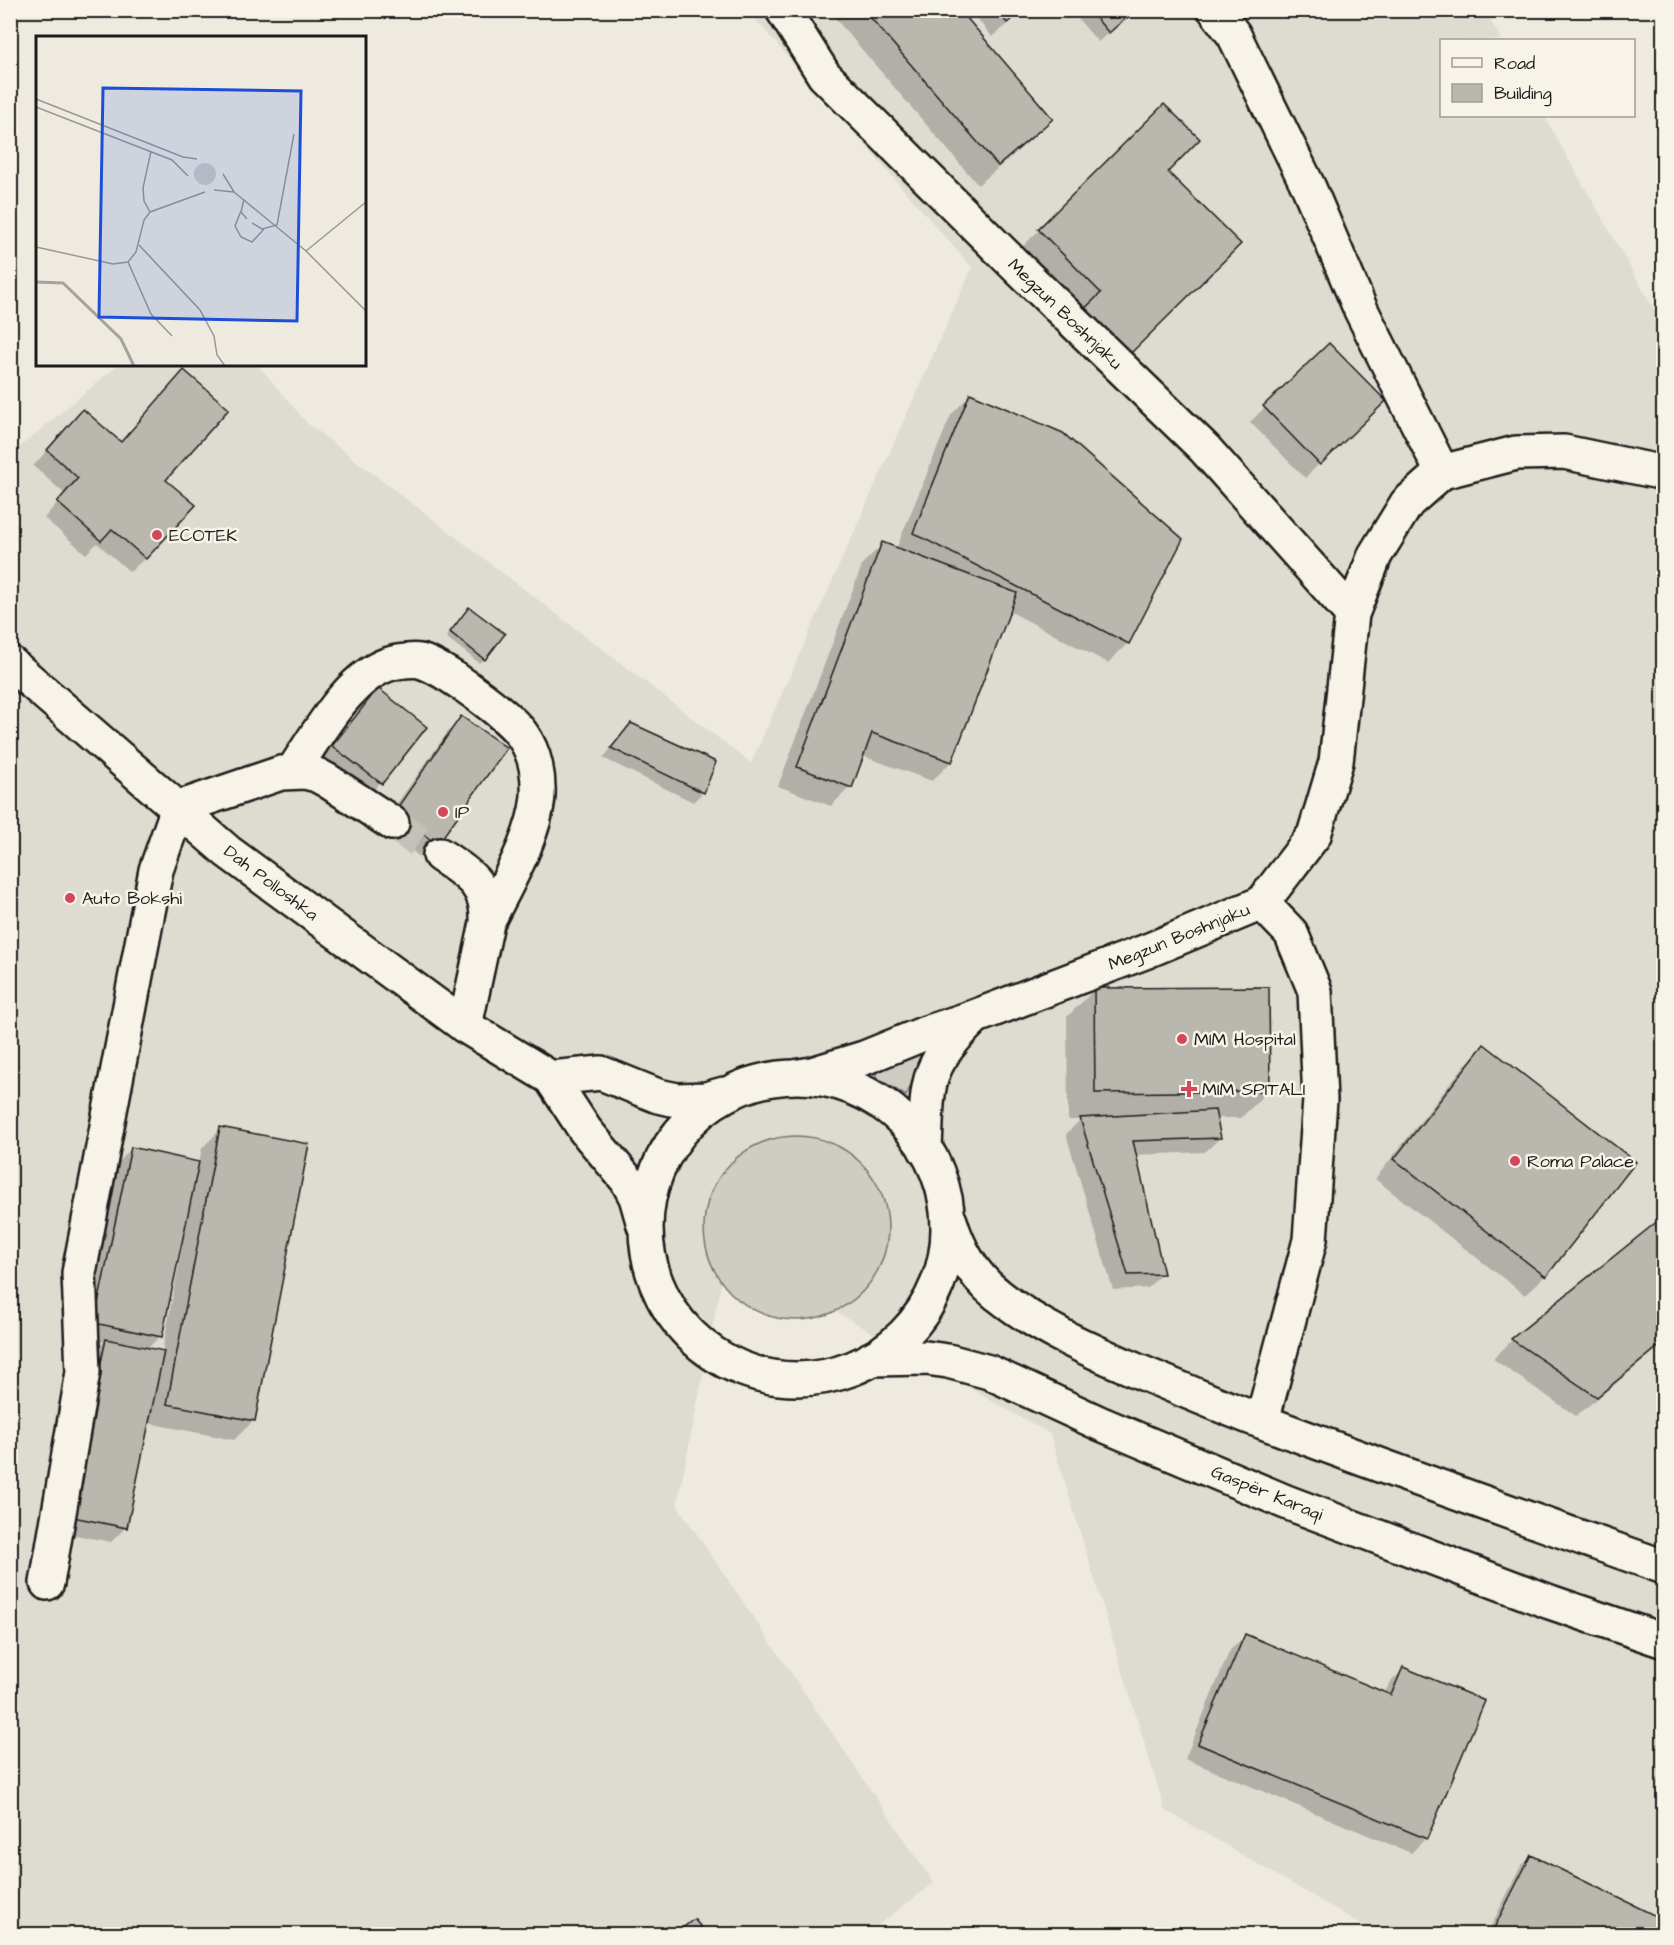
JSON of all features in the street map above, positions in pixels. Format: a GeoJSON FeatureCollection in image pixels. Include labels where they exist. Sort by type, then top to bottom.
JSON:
{"type":"FeatureCollection","features":[{"type":"Feature","properties":{"kind":"main road","name":"Megzun Boshnjaku"},"geometry":{"type":"LineString","coordinates":[[783,10],[825,75],[1018,268],[1204,448],[1352,614]]}},
{"type":"Feature","properties":{"kind":"main road"},"geometry":{"type":"LineString","coordinates":[[1215,10],[1234,35],[1304,178],[1360,308],[1442,472]]}},
{"type":"Feature","properties":{"kind":"main road","name":"Megzun Boshnjaku"},"geometry":{"type":"LineString","coordinates":[[799,1076],[864,1058],[923,1034],[974,1017],[1147,951],[1262,903],[1314,834],[1336,762],[1352,614],[1375,555],[1407,503],[1442,472],[1516,453],[1564,452],[1664,473]]}},
{"type":"Feature","properties":{"kind":"main road"},"geometry":{"type":"LineString","coordinates":[[293,771],[332,712],[363,678],[392,663],[419,661],[447,673],[488,703],[522,734],[534,757],[538,796],[532,830],[488,923]]}},
{"type":"Feature","properties":{"kind":"main road","name":"Dah Polloshka"},"geometry":{"type":"LineString","coordinates":[[10,663],[228,852],[465,1026],[551,1078],[585,1130],[627,1180],[640,1207],[645,1236]]}},
{"type":"Feature","properties":{"kind":"main road"},"geometry":{"type":"LineString","coordinates":[[47,1582],[82,1372],[78,1273],[156,870],[178,808],[293,771],[317,775],[392,823]]}},
{"type":"Feature","properties":{"kind":"main road"},"geometry":{"type":"LineString","coordinates":[[440,855],[469,874],[478,884],[485,896],[488,909],[488,923],[465,1026]]}},
{"type":"Feature","properties":{"kind":"main road"},"geometry":{"type":"LineString","coordinates":[[1262,903],[1292,933],[1315,991],[1320,1100],[1310,1240],[1262,1421]]}},
{"type":"Feature","properties":{"kind":"main road","name":"Megzun Boshnjaku"},"geometry":{"type":"LineString","coordinates":[[925,1149],[926,1098],[932,1074],[949,1043],[974,1017]]}},
{"type":"Feature","properties":{"kind":"main road"},"geometry":{"type":"LineString","coordinates":[[551,1078],[601,1073],[658,1096],[677,1100],[706,1098],[728,1093],[756,1082],[799,1076],[842,1084],[869,1095],[893,1112],[914,1132],[925,1149],[941,1183],[956,1241],[968,1263],[983,1282],[1027,1316],[1080,1346],[1198,1397],[1664,1567]]}},
{"type":"Feature","properties":{"kind":"main road"},"geometry":{"type":"LineString","coordinates":[[728,1093],[704,1108],[682,1128],[666,1152],[651,1188],[645,1236],[650,1266],[661,1295],[677,1321],[698,1343],[724,1360],[752,1372],[782,1378],[813,1378],[843,1371],[871,1359],[896,1341],[910,1327],[932,1296],[942,1269],[948,1240],[947,1211]]}},
{"type":"Feature","properties":{"kind":"main road","name":"Gaspër Karaqi"},"geometry":{"type":"LineString","coordinates":[[871,1359],[926,1358],[948,1361],[989,1372],[1099,1423],[1286,1502],[1550,1602],[1664,1641]]}},
{"type":"Feature","properties":{"kind":"shaded area"},"geometry":{"type":"Polygon","coordinates":[[[748,11],[1485,11],[1501,39],[1440,39],[1440,117],[1545,117],[1663,325],[1663,1934],[1378,1934],[1165,1810],[1050,1434],[728,1250],[677,1505],[934,1883],[866,1934],[11,1934],[10,455],[117,366],[259,366],[307,423],[751,763],[972,268],[748,11]]]}},
{"type":"Feature","properties":{"kind":"shaded area"},"geometry":{"type":"Polygon","coordinates":[[[920,1052],[926,1053],[906,1096],[876,1077],[876,1073],[920,1052]]]}},
{"type":"Feature","properties":{"kind":"shaded area"},"geometry":{"type":"Polygon","coordinates":[[[796,1136],[831,1143],[847,1151],[861,1163],[873,1177],[881,1193],[888,1228],[881,1263],[873,1279],[861,1293],[847,1305],[831,1313],[796,1320],[761,1313],[745,1305],[731,1293],[719,1279],[711,1263],[704,1228],[711,1193],[719,1177],[731,1163],[745,1151],[761,1143],[796,1136]]]}},
{"type":"Feature","properties":{"kind":"building"},"geometry":{"type":"Polygon","coordinates":[[[864,10],[960,10],[1053,119],[998,166],[864,10]]]}},
{"type":"Feature","properties":{"kind":"building"},"geometry":{"type":"Polygon","coordinates":[[[997,10],[1023,10],[1007,23],[997,10]]]}},
{"type":"Feature","properties":{"kind":"building"},"geometry":{"type":"Polygon","coordinates":[[[1089,10],[1135,10],[1109,33],[1089,10]]]}},
{"type":"Feature","properties":{"kind":"building"},"geometry":{"type":"Polygon","coordinates":[[[1164,104],[1200,139],[1168,172],[1241,244],[1126,358],[1081,312],[1101,293],[1038,229],[1164,104]]]}},
{"type":"Feature","properties":{"kind":"building"},"geometry":{"type":"Polygon","coordinates":[[[1329,343],[1386,401],[1320,465],[1263,406],[1329,343]]]}},
{"type":"Feature","properties":{"kind":"building"},"geometry":{"type":"Polygon","coordinates":[[[184,370],[229,409],[166,480],[196,505],[146,559],[112,529],[101,541],[57,502],[78,478],[47,450],[83,409],[121,442],[184,370]]]}},
{"type":"Feature","properties":{"kind":"building"},"geometry":{"type":"Polygon","coordinates":[[[970,393],[1063,433],[1183,539],[1129,644],[913,533],[970,393]]]}},
{"type":"Feature","properties":{"kind":"building"},"geometry":{"type":"Polygon","coordinates":[[[882,542],[1017,593],[952,762],[872,733],[852,788],[797,767],[882,542]]]}},
{"type":"Feature","properties":{"kind":"building"},"geometry":{"type":"Polygon","coordinates":[[[469,607],[505,634],[485,660],[450,632],[469,607]]]}},
{"type":"Feature","properties":{"kind":"building"},"geometry":{"type":"Polygon","coordinates":[[[378,688],[427,727],[382,784],[332,746],[378,688]]]}},
{"type":"Feature","properties":{"kind":"building"},"geometry":{"type":"Polygon","coordinates":[[[461,716],[507,748],[437,845],[395,811],[461,716]]]}},
{"type":"Feature","properties":{"kind":"building"},"geometry":{"type":"Polygon","coordinates":[[[631,723],[716,762],[704,793],[611,748],[631,723]]]}},
{"type":"Feature","properties":{"kind":"building","name":"MIM Hospital"},"geometry":{"type":"Polygon","coordinates":[[[1269,987],[1270,1091],[1095,1093],[1094,988],[1269,987]]]}},
{"type":"Feature","properties":{"kind":"building","name":"Roma Palace"},"geometry":{"type":"Polygon","coordinates":[[[1484,1044],[1636,1162],[1546,1277],[1394,1159],[1484,1044]]]}},
{"type":"Feature","properties":{"kind":"building"},"geometry":{"type":"Polygon","coordinates":[[[1215,1110],[1221,1138],[1133,1141],[1164,1274],[1128,1275],[1080,1118],[1215,1110]]]}},
{"type":"Feature","properties":{"kind":"building"},"geometry":{"type":"Polygon","coordinates":[[[220,1127],[309,1144],[255,1421],[167,1404],[220,1127]]]}},
{"type":"Feature","properties":{"kind":"building"},"geometry":{"type":"Polygon","coordinates":[[[131,1147],[199,1162],[162,1337],[94,1323],[131,1147]]]}},
{"type":"Feature","properties":{"kind":"building"},"geometry":{"type":"Polygon","coordinates":[[[1664,1216],[1664,1342],[1597,1397],[1511,1339],[1664,1216]]]}},
{"type":"Feature","properties":{"kind":"building"},"geometry":{"type":"Polygon","coordinates":[[[106,1339],[164,1351],[127,1528],[68,1516],[106,1339]]]}},
{"type":"Feature","properties":{"kind":"building"},"geometry":{"type":"Polygon","coordinates":[[[1245,1634],[1391,1695],[1403,1667],[1485,1701],[1427,1839],[1198,1744],[1245,1634]]]}},
{"type":"Feature","properties":{"kind":"building"},"geometry":{"type":"Polygon","coordinates":[[[1531,1855],[1664,1920],[1664,1934],[1491,1934],[1531,1855]]]}},
{"type":"Feature","properties":{"kind":"building"},"geometry":{"type":"Polygon","coordinates":[[[694,1919],[707,1934],[675,1934],[694,1919]]]}},
{"type":"Feature","properties":{"kind":"tunnel"},"geometry":{"type":"LineString","coordinates":[[392,823],[440,855]]}},
{"type":"Feature","properties":{"kind":"place","name":"ECOTEK"},"geometry":{"type":"Point","coordinates":[157,535]}},
{"type":"Feature","properties":{"kind":"place","name":"IP"},"geometry":{"type":"Point","coordinates":[443,812]}},
{"type":"Feature","properties":{"kind":"place","name":"Auto Bokshi"},"geometry":{"type":"Point","coordinates":[70,898]}},
{"type":"Feature","properties":{"kind":"place","name":"MIM Hospital"},"geometry":{"type":"Point","coordinates":[1182,1039]}},
{"type":"Feature","properties":{"kind":"place","name":"MIM SPITALI"},"geometry":{"type":"Point","coordinates":[1189,1089]}},
{"type":"Feature","properties":{"kind":"place","name":"Roma Palace"},"geometry":{"type":"Point","coordinates":[1515,1161]}}]}
